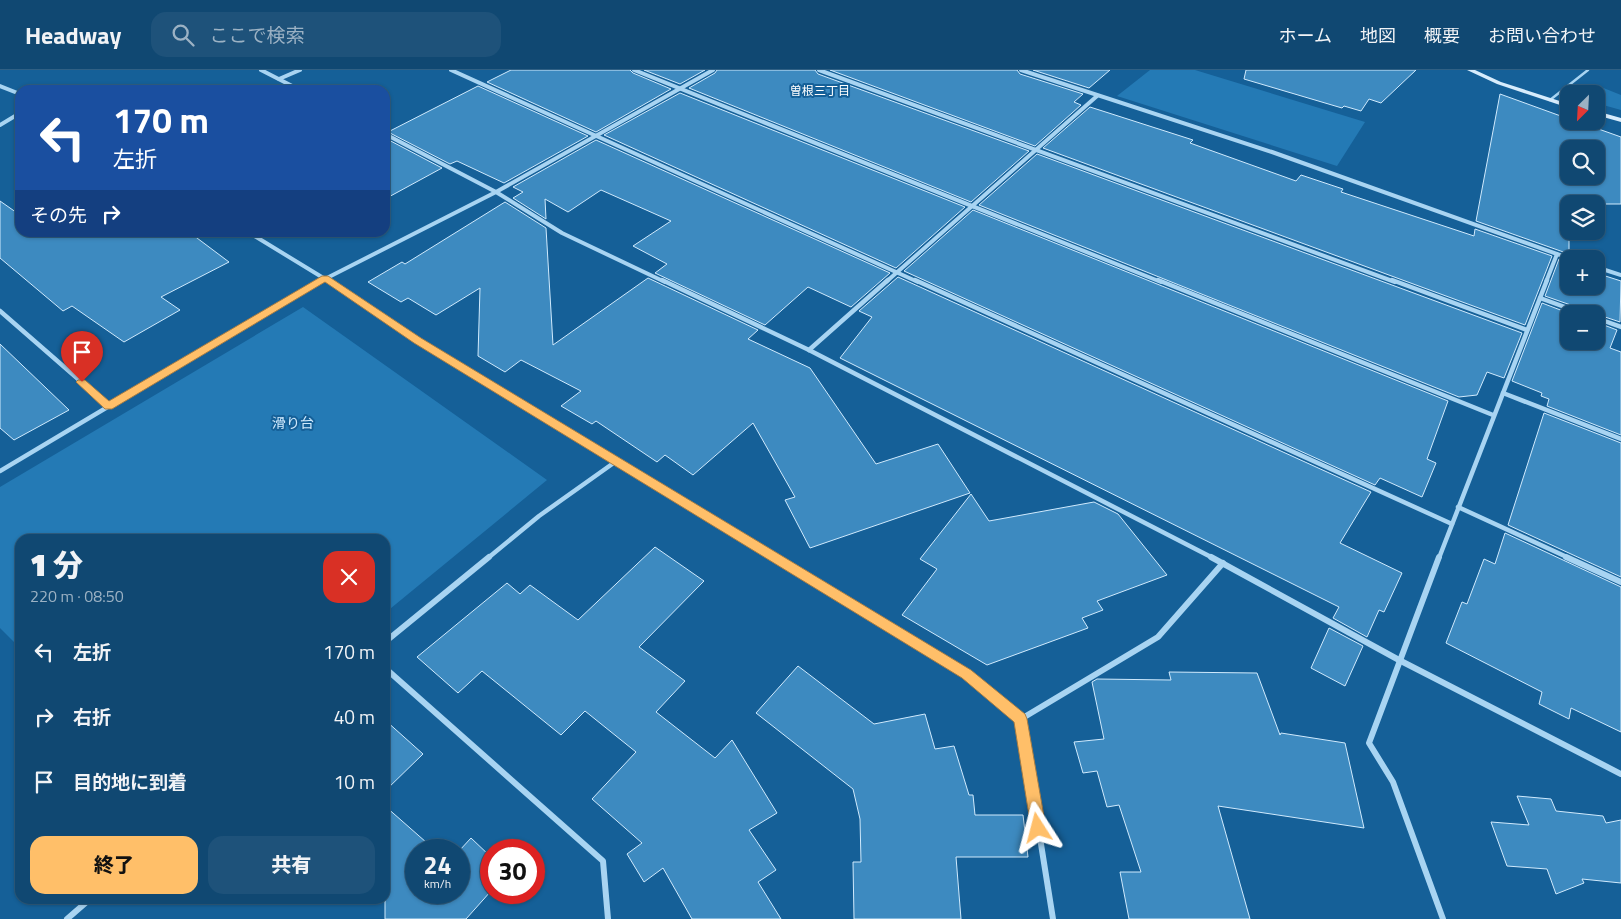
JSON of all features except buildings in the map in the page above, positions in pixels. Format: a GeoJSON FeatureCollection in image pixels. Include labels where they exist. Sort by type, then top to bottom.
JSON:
{"type":"FeatureCollection","features":[{"type":"Feature","properties":{"kind":"main road"},"geometry":{"type":"LineString","coordinates":[[1470,70],[1499,83],[1560,103]]}},
{"type":"Feature","properties":{"kind":"main road"},"geometry":{"type":"LineString","coordinates":[[1605,116],[1621,120]]}},
{"type":"Feature","properties":{"kind":"street"},"geometry":{"type":"LineString","coordinates":[[261,70],[290,85]]}},
{"type":"Feature","properties":{"kind":"street"},"geometry":{"type":"LineString","coordinates":[[279,79],[300,70]]}},
{"type":"Feature","properties":{"kind":"street"},"geometry":{"type":"LineString","coordinates":[[451,70],[1452,524]]}},
{"type":"Feature","properties":{"kind":"street"},"geometry":{"type":"LineString","coordinates":[[634,70],[1494,415]]}},
{"type":"Feature","properties":{"kind":"street"},"geometry":{"type":"LineString","coordinates":[[0,471],[325,278],[496,192],[713,70]]}},
{"type":"Feature","properties":{"kind":"street"},"geometry":{"type":"LineString","coordinates":[[819,70],[1527,330]]}},
{"type":"Feature","properties":{"kind":"street"},"geometry":{"type":"LineString","coordinates":[[1021,70],[1272,152],[1560,255]]}},
{"type":"Feature","properties":{"kind":"street"},"geometry":{"type":"LineString","coordinates":[[0,86],[15,92]]}},
{"type":"Feature","properties":{"kind":"street"},"geometry":{"type":"LineString","coordinates":[[809,350],[1097,96]]}},
{"type":"Feature","properties":{"kind":"street"},"geometry":{"type":"LineString","coordinates":[[0,125],[15,116]]}},
{"type":"Feature","properties":{"kind":"street"},"geometry":{"type":"LineString","coordinates":[[390,137],[496,192],[562,233],[809,350],[1223,563],[1399,660],[1621,774]]}},
{"type":"Feature","properties":{"kind":"street"},"geometry":{"type":"LineString","coordinates":[[256,237],[325,278],[418,340],[615,462],[967,674],[1021,719],[1053,919]]}},
{"type":"Feature","properties":{"kind":"street"},"geometry":{"type":"LineString","coordinates":[[1444,919],[1393,782],[1369,743],[1399,660],[1557,254]]}},
{"type":"Feature","properties":{"kind":"street"},"geometry":{"type":"LineString","coordinates":[[1605,270],[1621,275]]}},
{"type":"Feature","properties":{"kind":"street"},"geometry":{"type":"LineString","coordinates":[[1540,298],[1560,305]]}},
{"type":"Feature","properties":{"kind":"street"},"geometry":{"type":"LineString","coordinates":[[0,311],[109,406]]}},
{"type":"Feature","properties":{"kind":"street"},"geometry":{"type":"LineString","coordinates":[[1605,321],[1621,327]]}},
{"type":"Feature","properties":{"kind":"street"},"geometry":{"type":"LineString","coordinates":[[1503,393],[1621,439]]}},
{"type":"Feature","properties":{"kind":"street"},"geometry":{"type":"LineString","coordinates":[[390,638],[538,516],[615,462]]}},
{"type":"Feature","properties":{"kind":"street"},"geometry":{"type":"LineString","coordinates":[[1458,507],[1621,582]]}},
{"type":"Feature","properties":{"kind":"street"},"geometry":{"type":"LineString","coordinates":[[1021,719],[1158,637],[1223,563]]}},
{"type":"Feature","properties":{"kind":"street"},"geometry":{"type":"LineString","coordinates":[[390,672],[603,861],[608,919]]}},
{"type":"Feature","properties":{"kind":"street"},"geometry":{"type":"LineString","coordinates":[[66,919],[84,904]]}},
{"type":"Feature","properties":{"kind":"lane"},"geometry":{"type":"LineString","coordinates":[[1550,100],[1588,70]]}},
{"type":"Feature","properties":{"kind":"green space"},"geometry":{"type":"Polygon","coordinates":[[[1150,70],[1195,70],[1365,122],[1337,166],[1117,96],[1150,70]]]}},
{"type":"Feature","properties":{"kind":"green space"},"geometry":{"type":"Polygon","coordinates":[[[1605,89],[1621,95],[1621,110],[1605,106],[1605,89]]]}},
{"type":"Feature","properties":{"kind":"green space","name":"滑り台"},"geometry":{"type":"Polygon","coordinates":[[[303,307],[547,480],[390,609],[390,534],[15,534],[15,643],[0,628],[0,487],[303,307]]]}},
{"type":"Feature","properties":{"kind":"district","name":"曽根三丁目"},"geometry":{"type":"Point","coordinates":[820,90]}},
{"type":"Feature","properties":{"kind":"route"},"geometry":{"type":"LineString","coordinates":[[82,382],[109,406],[325,278],[418,340],[615,462],[967,674],[1021,719],[1038,828]]}}]}
